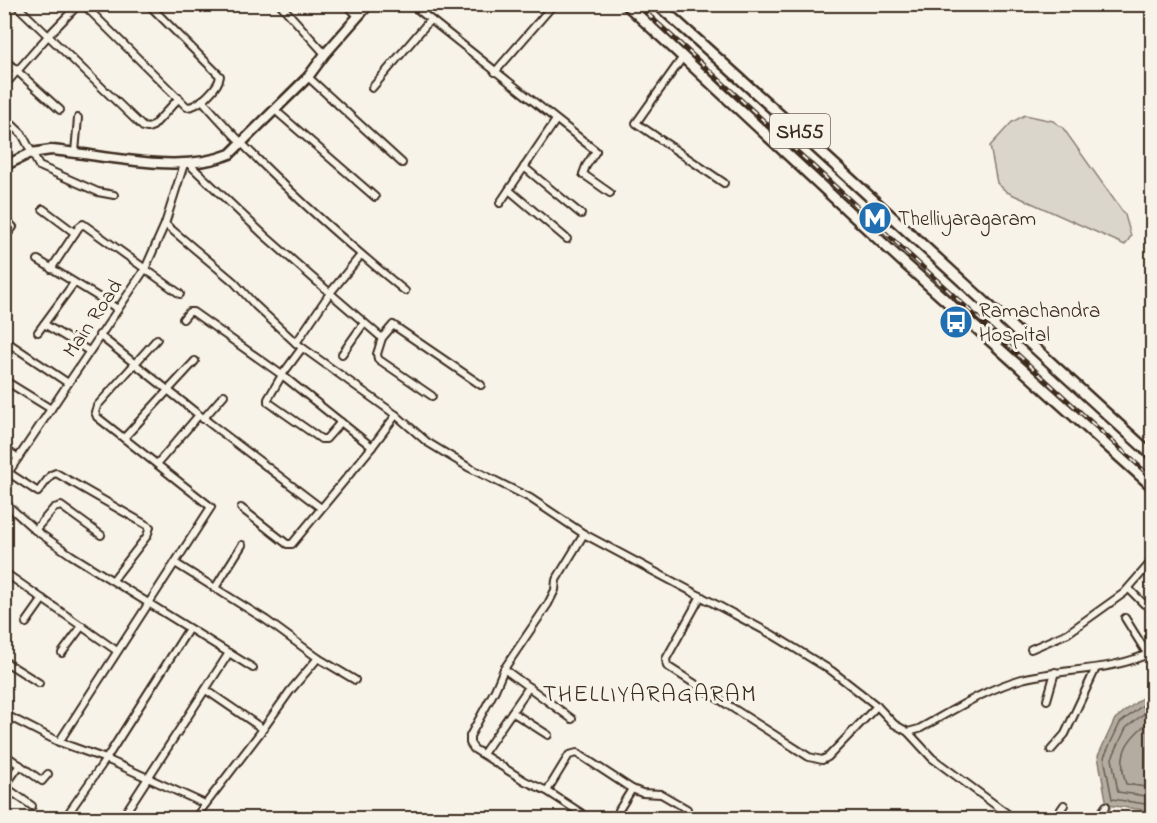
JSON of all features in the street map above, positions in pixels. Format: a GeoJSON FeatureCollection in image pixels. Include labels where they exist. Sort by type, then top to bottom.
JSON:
{"type":"FeatureCollection","features":[{"type":"Feature","properties":{"kind":"main road","name":"SH55"},"geometry":{"type":"LineString","coordinates":[[626,4],[903,262],[1152,486]]}},
{"type":"Feature","properties":{"kind":"main road","name":"SH55"},"geometry":{"type":"LineString","coordinates":[[657,4],[814,144],[1152,455]]}},
{"type":"Feature","properties":{"kind":"street"},"geometry":{"type":"LineString","coordinates":[[15,4],[143,127],[153,126],[178,98]]}},
{"type":"Feature","properties":{"kind":"street"},"geometry":{"type":"LineString","coordinates":[[4,86],[48,36],[81,4],[190,108],[202,100],[220,81],[219,73],[148,4]]}},
{"type":"Feature","properties":{"kind":"street"},"geometry":{"type":"LineString","coordinates":[[280,4],[326,54]]}},
{"type":"Feature","properties":{"kind":"street"},"geometry":{"type":"LineString","coordinates":[[346,4],[358,16]]}},
{"type":"Feature","properties":{"kind":"street"},"geometry":{"type":"LineString","coordinates":[[4,166],[31,153],[51,150],[186,164],[214,160],[230,154],[308,77],[369,4]]}},
{"type":"Feature","properties":{"kind":"street"},"geometry":{"type":"LineString","coordinates":[[411,4],[597,151],[586,166],[584,174],[610,193]]}},
{"type":"Feature","properties":{"kind":"street"},"geometry":{"type":"LineString","coordinates":[[495,72],[554,4]]}},
{"type":"Feature","properties":{"kind":"street"},"geometry":{"type":"LineString","coordinates":[[372,88],[430,20]]}},
{"type":"Feature","properties":{"kind":"street"},"geometry":{"type":"LineString","coordinates":[[683,57],[636,123],[724,183]]}},
{"type":"Feature","properties":{"kind":"street"},"geometry":{"type":"LineString","coordinates":[[4,59],[60,110]]}},
{"type":"Feature","properties":{"kind":"street"},"geometry":{"type":"LineString","coordinates":[[308,77],[402,163]]}},
{"type":"Feature","properties":{"kind":"street"},"geometry":{"type":"LineString","coordinates":[[202,100],[240,144],[361,255],[405,291]]}},
{"type":"Feature","properties":{"kind":"street"},"geometry":{"type":"LineString","coordinates":[[276,111],[375,197]]}},
{"type":"Feature","properties":{"kind":"street"},"geometry":{"type":"LineString","coordinates":[[4,117],[22,134],[39,166],[98,192],[114,195]]}},
{"type":"Feature","properties":{"kind":"street"},"geometry":{"type":"LineString","coordinates":[[75,152],[78,118]]}},
{"type":"Feature","properties":{"kind":"street"},"geometry":{"type":"LineString","coordinates":[[500,202],[556,120]]}},
{"type":"Feature","properties":{"kind":"street"},"geometry":{"type":"LineString","coordinates":[[186,164],[382,338]]}},
{"type":"Feature","properties":{"kind":"street","name":"Main Road"},"geometry":{"type":"LineString","coordinates":[[7,476],[88,351],[145,269],[165,224],[186,164]]}},
{"type":"Feature","properties":{"kind":"street"},"geometry":{"type":"LineString","coordinates":[[524,167],[581,214]]}},
{"type":"Feature","properties":{"kind":"street"},"geometry":{"type":"LineString","coordinates":[[509,190],[567,239]]}},
{"type":"Feature","properties":{"kind":"street"},"geometry":{"type":"LineString","coordinates":[[43,209],[75,233]]}},
{"type":"Feature","properties":{"kind":"street"},"geometry":{"type":"LineString","coordinates":[[4,218],[13,227],[4,238]]}},
{"type":"Feature","properties":{"kind":"street"},"geometry":{"type":"LineString","coordinates":[[165,224],[234,282],[255,305],[302,348],[440,450],[530,498],[584,534],[773,634],[832,671],[877,706],[894,724],[908,732],[932,758],[1013,819]]}},
{"type":"Feature","properties":{"kind":"street"},"geometry":{"type":"LineString","coordinates":[[51,269],[81,225],[85,225],[180,294]]}},
{"type":"Feature","properties":{"kind":"street"},"geometry":{"type":"LineString","coordinates":[[296,343],[330,293],[361,255]]}},
{"type":"Feature","properties":{"kind":"street"},"geometry":{"type":"LineString","coordinates":[[38,260],[118,309]]}},
{"type":"Feature","properties":{"kind":"street"},"geometry":{"type":"LineString","coordinates":[[38,332],[74,283]]}},
{"type":"Feature","properties":{"kind":"street"},"geometry":{"type":"LineString","coordinates":[[183,319],[189,312],[193,312],[282,375],[372,447]]}},
{"type":"Feature","properties":{"kind":"street"},"geometry":{"type":"LineString","coordinates":[[342,354],[364,323]]}},
{"type":"Feature","properties":{"kind":"street"},"geometry":{"type":"LineString","coordinates":[[44,324],[88,351]]}},
{"type":"Feature","properties":{"kind":"street"},"geometry":{"type":"LineString","coordinates":[[432,396],[378,359],[377,354],[382,338],[391,326],[395,326],[481,385]]}},
{"type":"Feature","properties":{"kind":"street"},"geometry":{"type":"LineString","coordinates":[[99,335],[201,417],[321,508]]}},
{"type":"Feature","properties":{"kind":"street"},"geometry":{"type":"LineString","coordinates":[[59,742],[211,507],[97,417],[95,409],[157,339]]}},
{"type":"Feature","properties":{"kind":"street"},"geometry":{"type":"LineString","coordinates":[[4,340],[68,383]]}},
{"type":"Feature","properties":{"kind":"street"},"geometry":{"type":"LineString","coordinates":[[302,348],[268,399],[270,404],[324,440],[341,422]]}},
{"type":"Feature","properties":{"kind":"street"},"geometry":{"type":"LineString","coordinates":[[124,438],[195,361]]}},
{"type":"Feature","properties":{"kind":"street"},"geometry":{"type":"LineString","coordinates":[[4,380],[51,409]]}},
{"type":"Feature","properties":{"kind":"street"},"geometry":{"type":"LineString","coordinates":[[157,464],[225,395]]}},
{"type":"Feature","properties":{"kind":"street"},"geometry":{"type":"LineString","coordinates":[[241,508],[289,545],[294,543],[396,416]]}},
{"type":"Feature","properties":{"kind":"street"},"geometry":{"type":"LineString","coordinates":[[4,448],[18,458]]}},
{"type":"Feature","properties":{"kind":"street"},"geometry":{"type":"LineString","coordinates":[[7,476],[38,492],[56,473],[150,527],[147,536],[113,580]]}},
{"type":"Feature","properties":{"kind":"street"},"geometry":{"type":"LineString","coordinates":[[4,502],[35,530],[71,555],[188,630],[253,668]]}},
{"type":"Feature","properties":{"kind":"street"},"geometry":{"type":"LineString","coordinates":[[35,530],[54,508],[61,506],[101,535]]}},
{"type":"Feature","properties":{"kind":"street"},"geometry":{"type":"LineString","coordinates":[[581,813],[483,754],[472,746],[470,736],[504,669],[548,604],[555,590],[556,580],[584,534]]}},
{"type":"Feature","properties":{"kind":"street"},"geometry":{"type":"LineString","coordinates":[[215,588],[242,545]]}},
{"type":"Feature","properties":{"kind":"street"},"geometry":{"type":"LineString","coordinates":[[1031,649],[1068,633],[1129,589],[1152,561]]}},
{"type":"Feature","properties":{"kind":"street"},"geometry":{"type":"LineString","coordinates":[[175,563],[266,620],[318,658],[355,680]]}},
{"type":"Feature","properties":{"kind":"street"},"geometry":{"type":"LineString","coordinates":[[4,572],[117,651]]}},
{"type":"Feature","properties":{"kind":"street"},"geometry":{"type":"LineString","coordinates":[[1129,589],[1144,604],[1152,600]]}},
{"type":"Feature","properties":{"kind":"street"},"geometry":{"type":"LineString","coordinates":[[701,596],[666,659],[667,666],[809,757],[822,760],[828,757],[877,706]]}},
{"type":"Feature","properties":{"kind":"street"},"geometry":{"type":"LineString","coordinates":[[26,623],[43,599]]}},
{"type":"Feature","properties":{"kind":"street"},"geometry":{"type":"LineString","coordinates":[[908,732],[919,729],[995,689],[1021,680],[1055,672],[1121,663],[1150,653],[1125,618]]}},
{"type":"Feature","properties":{"kind":"street"},"geometry":{"type":"LineString","coordinates":[[62,653],[81,626]]}},
{"type":"Feature","properties":{"kind":"street"},"geometry":{"type":"LineString","coordinates":[[65,819],[188,630]]}},
{"type":"Feature","properties":{"kind":"street"},"geometry":{"type":"LineString","coordinates":[[122,819],[229,653]]}},
{"type":"Feature","properties":{"kind":"street"},"geometry":{"type":"LineString","coordinates":[[195,819],[290,691],[318,658]]}},
{"type":"Feature","properties":{"kind":"street"},"geometry":{"type":"LineString","coordinates":[[4,661],[39,683]]}},
{"type":"Feature","properties":{"kind":"street"},"geometry":{"type":"LineString","coordinates":[[1051,750],[1065,734],[1096,668]]}},
{"type":"Feature","properties":{"kind":"street"},"geometry":{"type":"LineString","coordinates":[[504,669],[572,719]]}},
{"type":"Feature","properties":{"kind":"street"},"geometry":{"type":"LineString","coordinates":[[1047,700],[1055,672]]}},
{"type":"Feature","properties":{"kind":"street"},"geometry":{"type":"LineString","coordinates":[[483,754],[529,687]]}},
{"type":"Feature","properties":{"kind":"street"},"geometry":{"type":"LineString","coordinates":[[206,690],[263,729]]}},
{"type":"Feature","properties":{"kind":"street"},"geometry":{"type":"LineString","coordinates":[[512,712],[548,735]]}},
{"type":"Feature","properties":{"kind":"street"},"geometry":{"type":"LineString","coordinates":[[4,714],[59,742],[106,759],[205,804]]}},
{"type":"Feature","properties":{"kind":"street"},"geometry":{"type":"LineString","coordinates":[[547,791],[567,757],[573,753],[585,758],[632,789],[642,793],[661,794],[687,809]]}},
{"type":"Feature","properties":{"kind":"street"},"geometry":{"type":"LineString","coordinates":[[4,754],[42,781],[48,774]]}},
{"type":"Feature","properties":{"kind":"street"},"geometry":{"type":"LineString","coordinates":[[20,765],[5,786],[32,806]]}},
{"type":"Feature","properties":{"kind":"street"},"geometry":{"type":"LineString","coordinates":[[619,810],[632,789]]}},
{"type":"Feature","properties":{"kind":"street"},"geometry":{"type":"LineString","coordinates":[[1055,819],[1064,805]]}},
{"type":"Feature","properties":{"kind":"street"},"geometry":{"type":"LineString","coordinates":[[1098,819],[1106,806]]}},
{"type":"Feature","properties":{"kind":"shaded area"},"geometry":{"type":"Polygon","coordinates":[[[1025,115],[1053,121],[1063,128],[1125,215],[1131,236],[1125,245],[1007,192],[997,183],[990,146],[1012,122],[1025,115]]]}},
{"type":"Feature","properties":{"kind":"water"},"geometry":{"type":"Polygon","coordinates":[[[1152,690],[1152,811],[1107,805],[1098,756],[1115,719],[1152,690]]]}},
{"type":"Feature","properties":{"kind":"railway"},"geometry":{"type":"LineString","coordinates":[[637,4],[1152,478]]}},
{"type":"Feature","properties":{"kind":"place","name":"Thelliyaragaram"},"geometry":{"type":"Point","coordinates":[875,218]}},
{"type":"Feature","properties":{"kind":"place","name":"Ramachandra Hospital"},"geometry":{"type":"Point","coordinates":[956,322]}},
{"type":"Feature","properties":{"kind":"district","name":"THELLIYARAGARAM"},"geometry":{"type":"Point","coordinates":[650,693]}}]}
